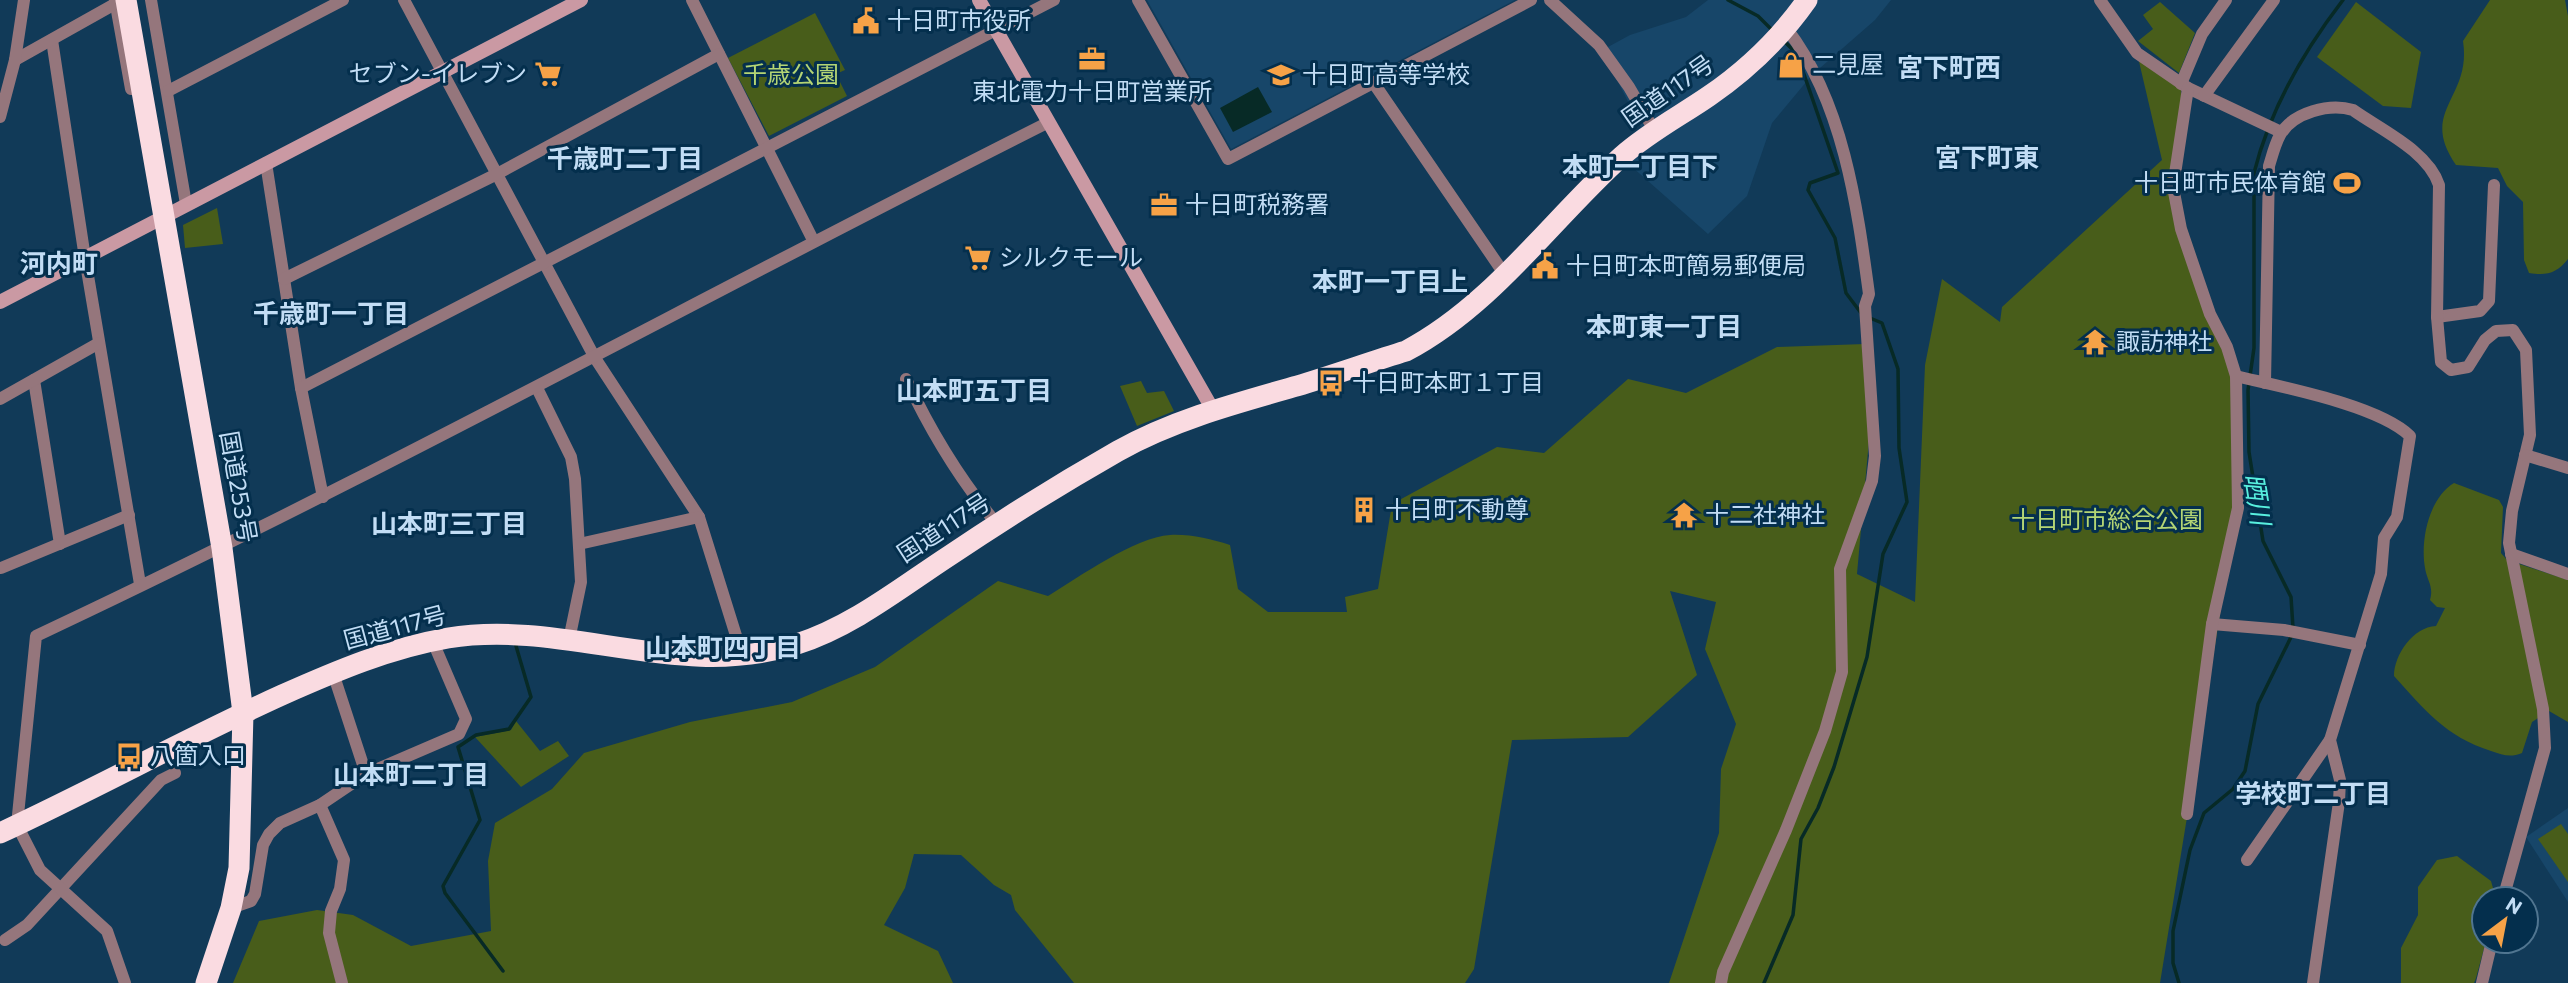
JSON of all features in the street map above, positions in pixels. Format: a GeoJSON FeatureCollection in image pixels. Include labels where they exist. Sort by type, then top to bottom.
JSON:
{"type":"FeatureCollection","features":[{"type":"Feature","properties":{"kind":"highway","name":"国道117号"},"geometry":{"type":"LineString","coordinates":[[8,829],[243,713],[333,673],[401,649],[487,634],[569,640],[685,658],[743,658],[798,643],[855,618],[997,524],[1122,449],[1213,410],[1406,351],[1434,336],[1505,275],[1622,157],[1654,130],[1710,96],[1787,29],[1807,0]]}},
{"type":"Feature","properties":{"kind":"highway","name":"国道253号"},"geometry":{"type":"LineString","coordinates":[[120,1],[222,548],[243,713],[239,868],[231,908],[206,983]]}},
{"type":"Feature","properties":{"kind":"street"},"geometry":{"type":"LineString","coordinates":[[0,117],[15,60],[24,0]]}},
{"type":"Feature","properties":{"kind":"street"},"geometry":{"type":"LineString","coordinates":[[151,0],[186,204]]}},
{"type":"Feature","properties":{"kind":"street"},"geometry":{"type":"LineString","coordinates":[[167,92],[343,0]]}},
{"type":"Feature","properties":{"kind":"street"},"geometry":{"type":"LineString","coordinates":[[404,0],[595,358],[699,517],[743,658]]}},
{"type":"Feature","properties":{"kind":"street"},"geometry":{"type":"LineString","coordinates":[[0,302],[581,0]]}},
{"type":"Feature","properties":{"kind":"street"},"geometry":{"type":"LineString","coordinates":[[692,0],[813,240]]}},
{"type":"Feature","properties":{"kind":"street"},"geometry":{"type":"LineString","coordinates":[[979,0],[1213,410]]}},
{"type":"Feature","properties":{"kind":"street"},"geometry":{"type":"LineString","coordinates":[[301,388],[1054,0]]}},
{"type":"Feature","properties":{"kind":"street"},"geometry":{"type":"LineString","coordinates":[[1138,0],[1228,159],[1531,0]]}},
{"type":"Feature","properties":{"kind":"street"},"geometry":{"type":"LineString","coordinates":[[1550,0],[1598,45],[1629,87],[1654,130]]}},
{"type":"Feature","properties":{"kind":"street"},"geometry":{"type":"LineString","coordinates":[[2100,0],[2137,53],[2185,86],[2278,131]]}},
{"type":"Feature","properties":{"kind":"street"},"geometry":{"type":"LineString","coordinates":[[2187,814],[2212,624],[2238,508],[2236,376],[2227,346],[2210,314],[2188,252],[2173,187],[2185,86],[2202,34],[2225,0]]}},
{"type":"Feature","properties":{"kind":"street"},"geometry":{"type":"LineString","coordinates":[[2204,96],[2274,0]]}},
{"type":"Feature","properties":{"kind":"street"},"geometry":{"type":"LineString","coordinates":[[15,60],[120,1]]}},
{"type":"Feature","properties":{"kind":"street"},"geometry":{"type":"LineString","coordinates":[[1721,983],[1825,731],[1842,672],[1840,569],[1872,481],[1875,456],[1872,374],[1865,306],[1869,294],[1852,184],[1820,84],[1803,50],[1787,29]]}},
{"type":"Feature","properties":{"kind":"street"},"geometry":{"type":"LineString","coordinates":[[52,40],[85,258],[140,584]]}},
{"type":"Feature","properties":{"kind":"street"},"geometry":{"type":"LineString","coordinates":[[284,279],[497,173],[719,54]]}},
{"type":"Feature","properties":{"kind":"street"},"geometry":{"type":"LineString","coordinates":[[1373,82],[1505,275]]}},
{"type":"Feature","properties":{"kind":"street"},"geometry":{"type":"LineString","coordinates":[[2264,383],[2269,166],[2278,131],[2313,110],[2342,107],[2353,110],[2415,154],[2436,174],[2439,185],[2437,317],[2441,362],[2451,370],[2468,366],[2485,340],[2496,331],[2513,330],[2526,350],[2530,435],[2512,511],[2511,554],[2543,709],[2544,748],[2507,885]]}},
{"type":"Feature","properties":{"kind":"street"},"geometry":{"type":"LineString","coordinates":[[125,983],[107,931],[59,891],[8,829],[36,636],[323,497],[595,358],[813,240],[1049,122]]}},
{"type":"Feature","properties":{"kind":"street"},"geometry":{"type":"LineString","coordinates":[[266,163],[301,388],[323,497]]}},
{"type":"Feature","properties":{"kind":"street"},"geometry":{"type":"LineString","coordinates":[[2437,317],[2480,311],[2489,300],[2494,185]]}},
{"type":"Feature","properties":{"kind":"street"},"geometry":{"type":"LineString","coordinates":[[0,398],[99,344]]}},
{"type":"Feature","properties":{"kind":"street"},"geometry":{"type":"LineString","coordinates":[[2236,376],[2363,412],[2400,426],[2410,436],[2397,517],[2384,538],[2381,574],[2330,740],[2246,860]]}},
{"type":"Feature","properties":{"kind":"street"},"geometry":{"type":"LineString","coordinates":[[906,379],[931,432],[970,492],[997,524]]}},
{"type":"Feature","properties":{"kind":"street"},"geometry":{"type":"LineString","coordinates":[[34,380],[60,544]]}},
{"type":"Feature","properties":{"kind":"street"},"geometry":{"type":"LineString","coordinates":[[537,388],[571,457],[581,582],[569,640]]}},
{"type":"Feature","properties":{"kind":"street"},"geometry":{"type":"LineString","coordinates":[[2525,455],[2568,468]]}},
{"type":"Feature","properties":{"kind":"street"},"geometry":{"type":"LineString","coordinates":[[1,568],[129,516]]}},
{"type":"Feature","properties":{"kind":"street"},"geometry":{"type":"LineString","coordinates":[[579,544],[699,517]]}},
{"type":"Feature","properties":{"kind":"street"},"geometry":{"type":"LineString","coordinates":[[2511,554],[2568,574]]}},
{"type":"Feature","properties":{"kind":"street"},"geometry":{"type":"LineString","coordinates":[[2212,624],[2284,629],[2360,645]]}},
{"type":"Feature","properties":{"kind":"street"},"geometry":{"type":"LineString","coordinates":[[231,908],[251,901],[255,894],[263,845],[269,834],[281,823],[320,805],[366,774],[459,734],[464,729],[466,719],[433,642]]}},
{"type":"Feature","properties":{"kind":"street"},"geometry":{"type":"LineString","coordinates":[[333,673],[366,774]]}},
{"type":"Feature","properties":{"kind":"street"},"geometry":{"type":"LineString","coordinates":[[2313,983],[2339,802],[2340,780],[2330,740]]}},
{"type":"Feature","properties":{"kind":"street"},"geometry":{"type":"LineString","coordinates":[[5,940],[27,925],[161,780],[175,773]]}},
{"type":"Feature","properties":{"kind":"street"},"geometry":{"type":"LineString","coordinates":[[320,805],[344,860],[340,889],[331,911],[329,933],[342,983]]}},
{"type":"Feature","properties":{"kind":"street"},"geometry":{"type":"LineString","coordinates":[[2482,983],[2488,955]]}},
{"type":"Feature","properties":{"kind":"shaded area","name":"十日町高等学校"},"geometry":{"type":"Polygon","coordinates":[[[1147,0],[1515,0],[1231,149],[1147,0]]]}},
{"type":"Feature","properties":{"kind":"shaded area"},"geometry":{"type":"Polygon","coordinates":[[[1708,0],[1891,0],[1875,20],[1812,75],[1772,123],[1747,196],[1708,234],[1614,151],[1641,127],[1617,80],[1597,53],[1630,35],[1686,17],[1708,0]]]}},
{"type":"Feature","properties":{"kind":"shaded area"},"geometry":{"type":"Polygon","coordinates":[[[1258,87],[1272,112],[1233,132],[1220,108],[1258,87]]]}},
{"type":"Feature","properties":{"kind":"shaded area"},"geometry":{"type":"Polygon","coordinates":[[[2568,808],[2568,902],[2526,837],[2568,808]]]}},
{"type":"Feature","properties":{"kind":"green space"},"geometry":{"type":"Polygon","coordinates":[[[2490,0],[2565,0],[2568,16],[2568,259],[2560,268],[2546,274],[2529,273],[2524,260],[2523,202],[2507,186],[2498,168],[2456,165],[2442,131],[2444,117],[2464,61],[2463,41],[2490,0]]]}},
{"type":"Feature","properties":{"kind":"green space"},"geometry":{"type":"Polygon","coordinates":[[[2160,2],[2195,33],[2179,73],[2138,41],[2153,29],[2143,15],[2160,2]]]}},
{"type":"Feature","properties":{"kind":"green space"},"geometry":{"type":"Polygon","coordinates":[[[2356,2],[2421,52],[2411,108],[2383,106],[2317,57],[2356,2]]]}},
{"type":"Feature","properties":{"kind":"green space","name":"千歳公園"},"geometry":{"type":"Polygon","coordinates":[[[815,13],[845,70],[836,74],[847,96],[769,136],[728,58],[815,13]]]}},
{"type":"Feature","properties":{"kind":"green space","name":"十日町市総合公園"},"geometry":{"type":"Polygon","coordinates":[[[2137,53],[2181,84],[2181,122],[2173,187],[2236,376],[2233,535],[2160,983],[1669,983],[1719,833],[1721,769],[1736,724],[1705,649],[1716,602],[1670,591],[1697,675],[1628,737],[1512,740],[1474,969],[1465,983],[1074,983],[1015,910],[1011,895],[994,885],[961,855],[914,854],[905,888],[884,925],[938,951],[953,983],[233,983],[259,921],[317,910],[353,915],[411,946],[491,931],[488,861],[495,823],[552,789],[584,753],[690,722],[792,702],[875,667],[998,581],[1048,596],[1124,550],[1156,537],[1185,535],[1230,545],[1238,589],[1268,612],[1347,612],[1345,597],[1378,589],[1392,504],[1497,447],[1544,453],[1628,379],[1686,393],[1777,347],[1865,344],[1869,440],[1857,574],[1915,602],[1925,365],[1942,279],[2000,322],[2002,307],[2162,160],[2137,53]]]}},
{"type":"Feature","properties":{"kind":"green space"},"geometry":{"type":"Polygon","coordinates":[[[217,208],[223,244],[185,248],[183,225],[217,208]]]}},
{"type":"Feature","properties":{"kind":"green space"},"geometry":{"type":"Polygon","coordinates":[[[1141,381],[1147,393],[1164,391],[1174,411],[1137,426],[1120,386],[1141,381]]]}},
{"type":"Feature","properties":{"kind":"green space"},"geometry":{"type":"Polygon","coordinates":[[[2454,483],[2499,500],[2503,507],[2501,553],[2507,560],[2568,580],[2568,722],[2549,711],[2532,722],[2522,753],[2518,755],[2499,754],[2461,738],[2437,721],[2394,676],[2397,659],[2406,644],[2420,631],[2436,626],[2445,608],[2437,607],[2430,600],[2424,545],[2433,509],[2445,490],[2454,483]]]}},
{"type":"Feature","properties":{"kind":"green space"},"geometry":{"type":"Polygon","coordinates":[[[516,721],[540,751],[558,741],[569,756],[521,787],[475,737],[511,730],[516,721]]]}},
{"type":"Feature","properties":{"kind":"green space"},"geometry":{"type":"Polygon","coordinates":[[[2561,824],[2568,834],[2568,882],[2538,839],[2561,824]]]}},
{"type":"Feature","properties":{"kind":"green space"},"geometry":{"type":"Polygon","coordinates":[[[2457,856],[2491,881],[2492,885],[2470,885],[2470,955],[2482,955],[2474,983],[2401,983],[2401,948],[2418,915],[2418,887],[2437,860],[2457,856]]]}},
{"type":"Feature","properties":{"kind":"waterway"},"geometry":{"type":"LineString","coordinates":[[1728,0],[1758,16],[1773,31]]}},
{"type":"Feature","properties":{"kind":"waterway","name":"晒川"},"geometry":{"type":"LineString","coordinates":[[2293,628],[2291,597],[2263,541],[2249,452],[2248,390],[2254,348],[2254,173],[2269,126],[2290,82],[2314,40],[2343,0]]}},
{"type":"Feature","properties":{"kind":"waterway"},"geometry":{"type":"LineString","coordinates":[[1784,41],[1797,54],[1838,173],[1810,183],[1808,190],[1835,238],[1846,293],[1861,313]]}},
{"type":"Feature","properties":{"kind":"waterway"},"geometry":{"type":"LineString","coordinates":[[1764,983],[1793,915],[1801,839],[1818,808],[1834,767],[1867,657],[1883,554],[1907,502],[1899,448],[1898,369],[1882,323],[1870,318]]}},
{"type":"Feature","properties":{"kind":"waterway","name":"晒川"},"geometry":{"type":"LineString","coordinates":[[2179,983],[2173,963],[2173,931],[2190,850],[2204,813],[2233,789],[2245,771],[2258,704],[2292,635]]}},
{"type":"Feature","properties":{"kind":"waterway"},"geometry":{"type":"LineString","coordinates":[[503,971],[445,893],[443,886],[480,820],[458,747],[476,735],[509,729],[531,697],[516,646]]}},
{"type":"Feature","properties":{"kind":"place","name":"十日町市役所"},"geometry":{"type":"Point","coordinates":[866,21]}},
{"type":"Feature","properties":{"kind":"place","name":"東北電力十日町営業所"},"geometry":{"type":"Point","coordinates":[1092,59]}},
{"type":"Feature","properties":{"kind":"place","name":"二見屋"},"geometry":{"type":"Point","coordinates":[1791,65]}},
{"type":"Feature","properties":{"kind":"place","name":"セブン-イレブン"},"geometry":{"type":"Point","coordinates":[548,74]}},
{"type":"Feature","properties":{"kind":"place","name":"十日町高等学校"},"geometry":{"type":"Point","coordinates":[1281,75]}},
{"type":"Feature","properties":{"kind":"place","name":"十日町市民体育館"},"geometry":{"type":"Point","coordinates":[2347,183]}},
{"type":"Feature","properties":{"kind":"place","name":"十日町税務署"},"geometry":{"type":"Point","coordinates":[1164,205]}},
{"type":"Feature","properties":{"kind":"place","name":"シルクモール"},"geometry":{"type":"Point","coordinates":[978,258]}},
{"type":"Feature","properties":{"kind":"place","name":"十日町本町簡易郵便局"},"geometry":{"type":"Point","coordinates":[1545,266]}},
{"type":"Feature","properties":{"kind":"place","name":"諏訪神社"},"geometry":{"type":"Point","coordinates":[2095,342]}},
{"type":"Feature","properties":{"kind":"place","name":"十日町本町１丁目"},"geometry":{"type":"Point","coordinates":[1331,383]}},
{"type":"Feature","properties":{"kind":"place","name":"十日町不動尊"},"geometry":{"type":"Point","coordinates":[1364,510]}},
{"type":"Feature","properties":{"kind":"place","name":"十二社神社"},"geometry":{"type":"Point","coordinates":[1684,515]}},
{"type":"Feature","properties":{"kind":"place","name":"八箇入口"},"geometry":{"type":"Point","coordinates":[129,756]}},
{"type":"Feature","properties":{"kind":"district","name":"宮下町西"},"geometry":{"type":"Point","coordinates":[1949,68]}},
{"type":"Feature","properties":{"kind":"district","name":"宮下町東"},"geometry":{"type":"Point","coordinates":[1987,158]}},
{"type":"Feature","properties":{"kind":"district","name":"千歳町二丁目"},"geometry":{"type":"Point","coordinates":[625,159]}},
{"type":"Feature","properties":{"kind":"district","name":"本町一丁目下"},"geometry":{"type":"Point","coordinates":[1640,167]}},
{"type":"Feature","properties":{"kind":"district","name":"河内町"},"geometry":{"type":"Point","coordinates":[59,264]}},
{"type":"Feature","properties":{"kind":"district","name":"本町一丁目上"},"geometry":{"type":"Point","coordinates":[1390,282]}},
{"type":"Feature","properties":{"kind":"district","name":"千歳町一丁目"},"geometry":{"type":"Point","coordinates":[331,314]}},
{"type":"Feature","properties":{"kind":"district","name":"本町東一丁目"},"geometry":{"type":"Point","coordinates":[1664,327]}},
{"type":"Feature","properties":{"kind":"district","name":"山本町五丁目"},"geometry":{"type":"Point","coordinates":[974,391]}},
{"type":"Feature","properties":{"kind":"district","name":"山本町三丁目"},"geometry":{"type":"Point","coordinates":[449,524]}},
{"type":"Feature","properties":{"kind":"district","name":"山本町四丁目"},"geometry":{"type":"Point","coordinates":[723,648]}},
{"type":"Feature","properties":{"kind":"district","name":"山本町二丁目"},"geometry":{"type":"Point","coordinates":[411,775]}},
{"type":"Feature","properties":{"kind":"district","name":"学校町二丁目"},"geometry":{"type":"Point","coordinates":[2313,794]}}]}
